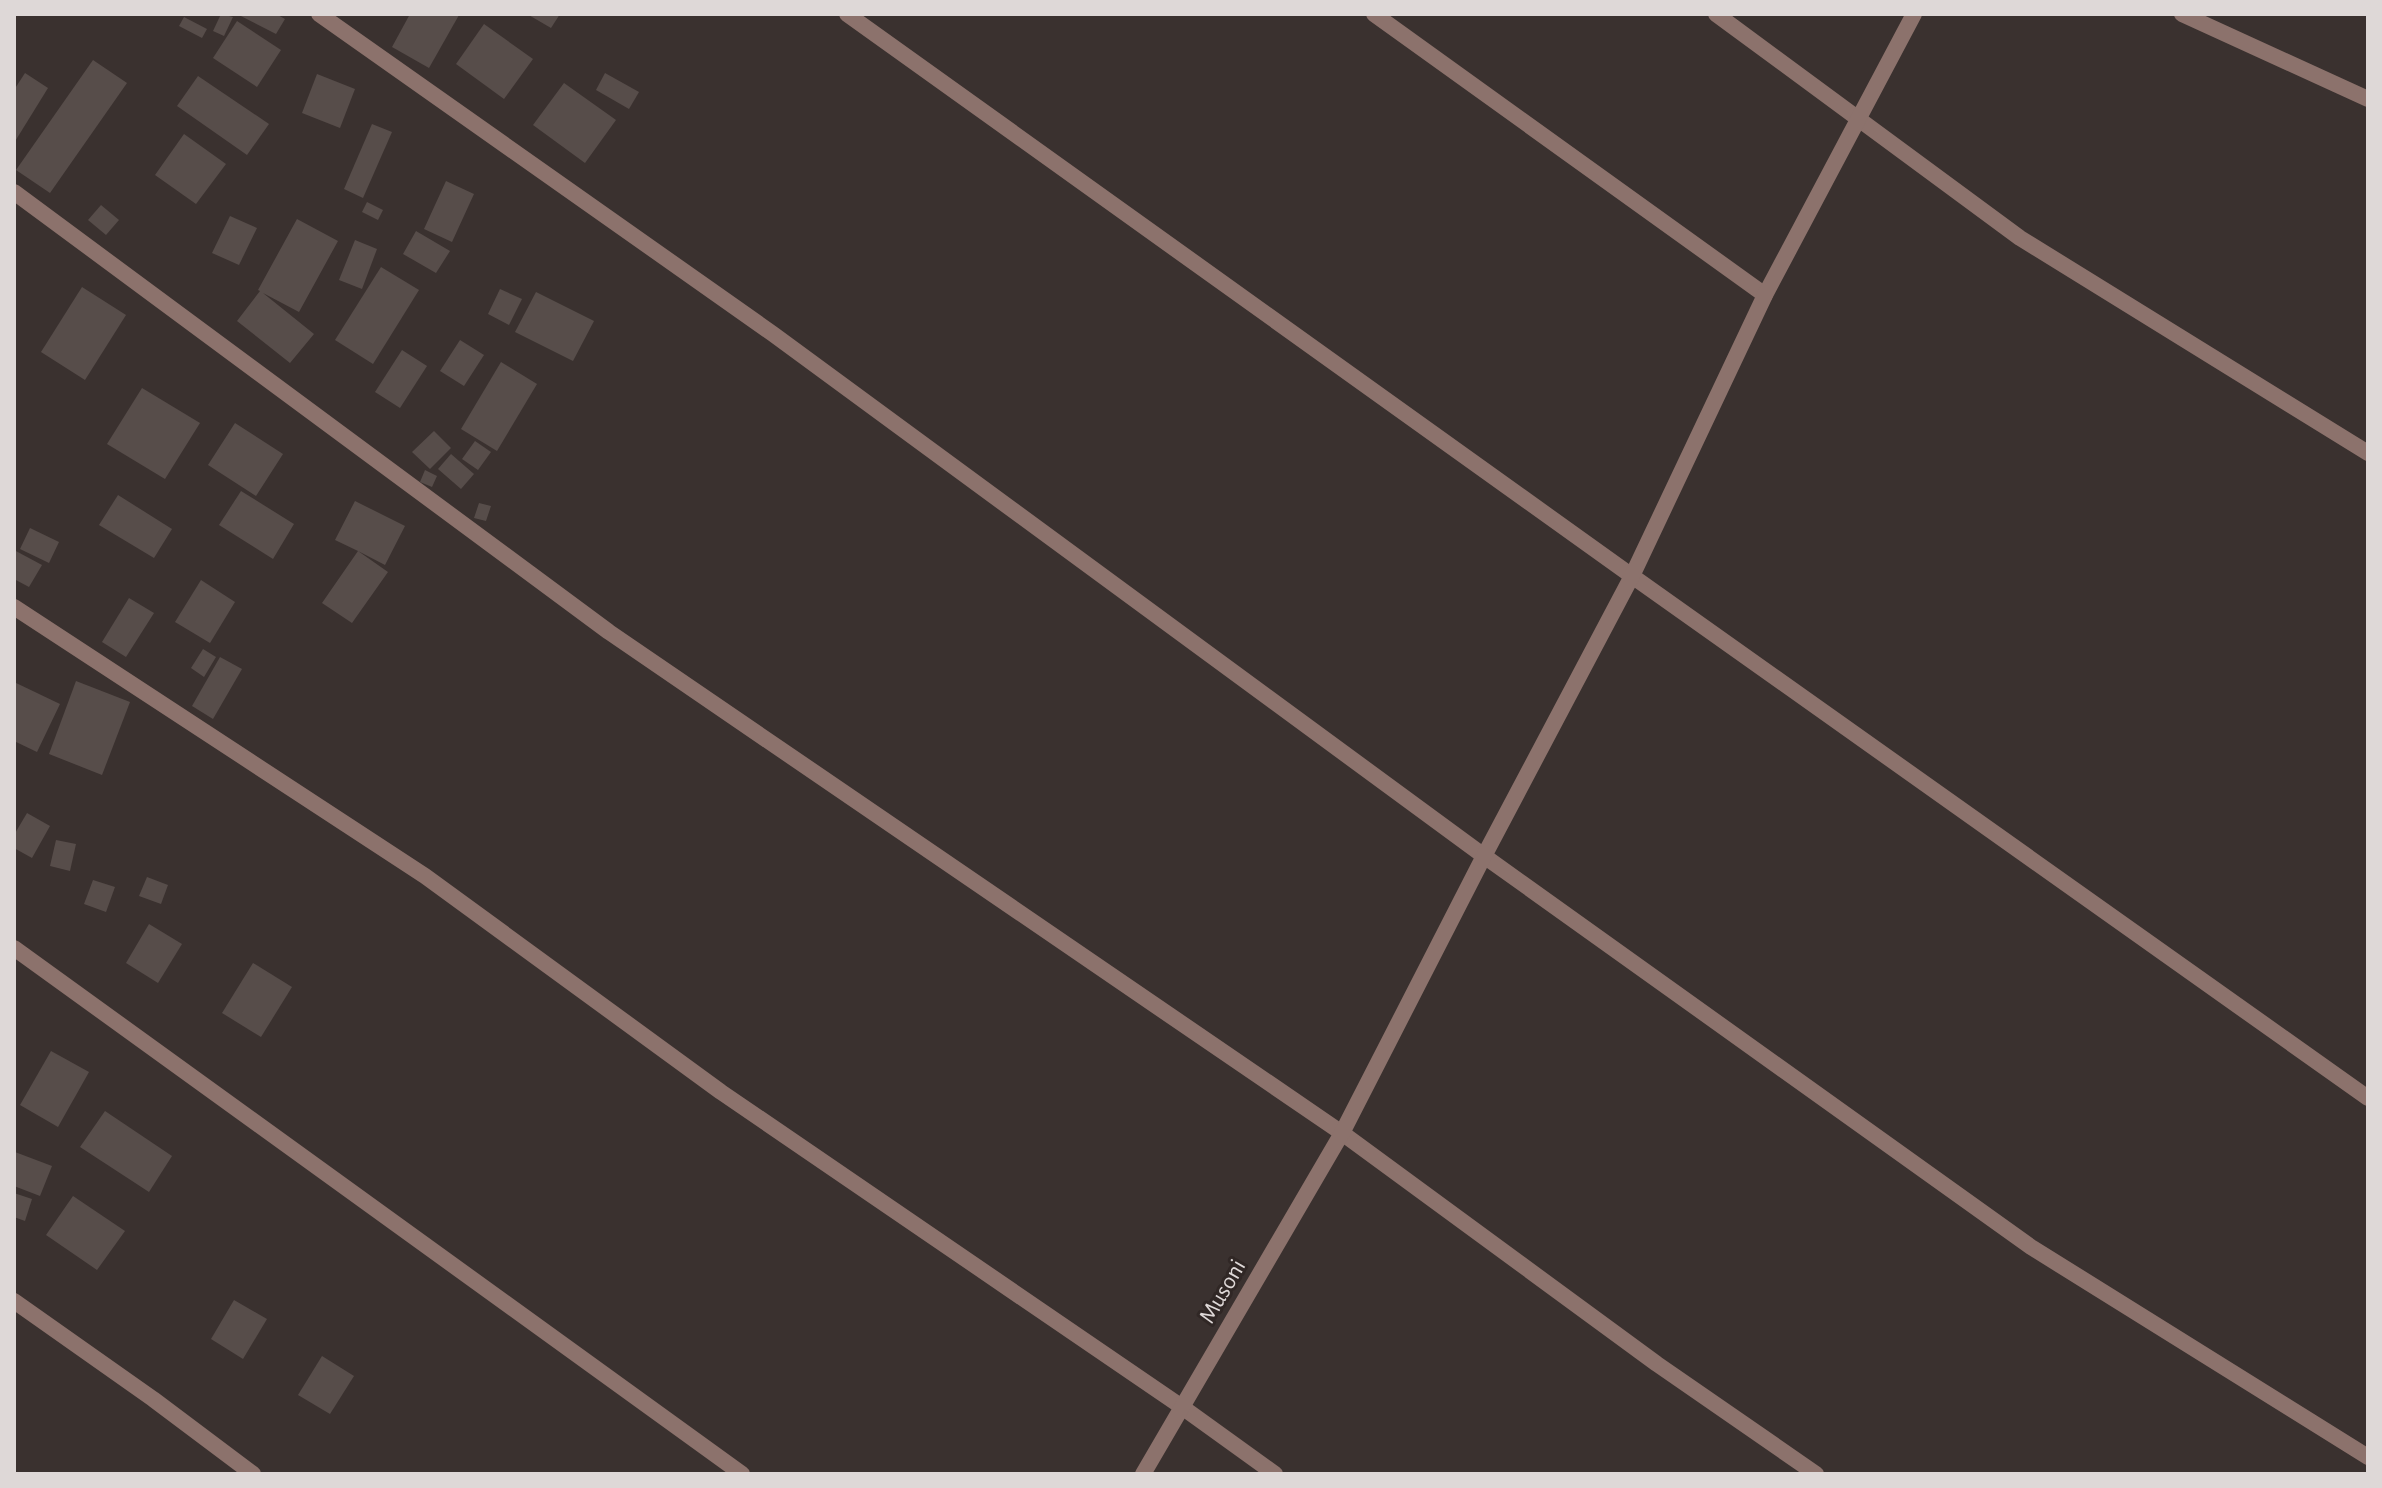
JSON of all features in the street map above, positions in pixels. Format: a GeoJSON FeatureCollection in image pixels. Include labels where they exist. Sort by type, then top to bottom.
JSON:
{"type":"FeatureCollection","features":[{"type":"Feature","properties":{"kind":"street"},"geometry":{"type":"LineString","coordinates":[[319,14],[773,334],[1484,856],[2031,1247],[2368,1457]]}},
{"type":"Feature","properties":{"kind":"street"},"geometry":{"type":"LineString","coordinates":[[847,14],[2368,1098]]}},
{"type":"Feature","properties":{"kind":"street"},"geometry":{"type":"LineString","coordinates":[[1374,14],[1765,295]]}},
{"type":"Feature","properties":{"kind":"street"},"geometry":{"type":"LineString","coordinates":[[1716,14],[2020,238],[2368,453]]}},
{"type":"Feature","properties":{"kind":"street","name":"Musoni"},"geometry":{"type":"LineString","coordinates":[[1143,1474],[1342,1133],[1632,576],[1765,295],[1914,14]]}},
{"type":"Feature","properties":{"kind":"street"},"geometry":{"type":"LineString","coordinates":[[2182,14],[2368,99]]}},
{"type":"Feature","properties":{"kind":"street"},"geometry":{"type":"LineString","coordinates":[[14,192],[609,632],[1342,1133],[1657,1364],[1816,1474]]}},
{"type":"Feature","properties":{"kind":"street"},"geometry":{"type":"LineString","coordinates":[[14,607],[425,876],[721,1092],[1275,1474]]}},
{"type":"Feature","properties":{"kind":"street"},"geometry":{"type":"LineString","coordinates":[[14,948],[742,1474]]}},
{"type":"Feature","properties":{"kind":"street"},"geometry":{"type":"LineString","coordinates":[[14,1301],[253,1474]]}},
{"type":"Feature","properties":{"kind":"building"},"geometry":{"type":"Polygon","coordinates":[[[221,14],[233,17],[224,36],[213,31],[221,14]]]}},
{"type":"Feature","properties":{"kind":"building"},"geometry":{"type":"Polygon","coordinates":[[[237,14],[276,14],[285,19],[276,34],[237,14]]]}},
{"type":"Feature","properties":{"kind":"building"},"geometry":{"type":"Polygon","coordinates":[[[410,14],[459,15],[429,68],[392,47],[410,14]]]}},
{"type":"Feature","properties":{"kind":"building"},"geometry":{"type":"Polygon","coordinates":[[[527,14],[560,14],[551,28],[527,14]]]}},
{"type":"Feature","properties":{"kind":"building"},"geometry":{"type":"Polygon","coordinates":[[[184,17],[207,29],[202,38],[179,26],[184,17]]]}},
{"type":"Feature","properties":{"kind":"building"},"geometry":{"type":"Polygon","coordinates":[[[237,21],[281,50],[257,87],[213,58],[237,21]]]}},
{"type":"Feature","properties":{"kind":"building"},"geometry":{"type":"Polygon","coordinates":[[[484,24],[533,59],[504,99],[456,64],[484,24]]]}},
{"type":"Feature","properties":{"kind":"building"},"geometry":{"type":"Polygon","coordinates":[[[93,60],[127,83],[50,193],[16,170],[93,60]]]}},
{"type":"Feature","properties":{"kind":"building"},"geometry":{"type":"Polygon","coordinates":[[[25,73],[48,88],[14,143],[14,90],[25,73]]]}},
{"type":"Feature","properties":{"kind":"building"},"geometry":{"type":"Polygon","coordinates":[[[605,73],[639,92],[629,109],[596,90],[605,73]]]}},
{"type":"Feature","properties":{"kind":"building"},"geometry":{"type":"Polygon","coordinates":[[[317,74],[355,89],[340,128],[302,113],[317,74]]]}},
{"type":"Feature","properties":{"kind":"building"},"geometry":{"type":"Polygon","coordinates":[[[198,76],[269,124],[247,155],[177,106],[198,76]]]}},
{"type":"Feature","properties":{"kind":"building"},"geometry":{"type":"Polygon","coordinates":[[[564,83],[616,120],[585,163],[533,125],[564,83]]]}},
{"type":"Feature","properties":{"kind":"building"},"geometry":{"type":"Polygon","coordinates":[[[372,124],[392,132],[363,198],[344,189],[372,124]]]}},
{"type":"Feature","properties":{"kind":"building"},"geometry":{"type":"Polygon","coordinates":[[[184,134],[226,164],[196,204],[155,175],[184,134]]]}},
{"type":"Feature","properties":{"kind":"building"},"geometry":{"type":"Polygon","coordinates":[[[446,181],[474,194],[452,242],[424,229],[446,181]]]}},
{"type":"Feature","properties":{"kind":"building"},"geometry":{"type":"Polygon","coordinates":[[[367,202],[383,210],[378,220],[362,212],[367,202]]]}},
{"type":"Feature","properties":{"kind":"building"},"geometry":{"type":"Polygon","coordinates":[[[101,205],[119,220],[106,235],[88,220],[101,205]]]}},
{"type":"Feature","properties":{"kind":"building"},"geometry":{"type":"Polygon","coordinates":[[[230,216],[257,228],[239,265],[212,253],[230,216]]]}},
{"type":"Feature","properties":{"kind":"building"},"geometry":{"type":"Polygon","coordinates":[[[297,219],[338,241],[299,312],[263,293],[314,334],[290,363],[237,321],[260,291],[297,219]]]}},
{"type":"Feature","properties":{"kind":"building"},"geometry":{"type":"Polygon","coordinates":[[[416,231],[450,251],[436,273],[403,254],[416,231]]]}},
{"type":"Feature","properties":{"kind":"building"},"geometry":{"type":"Polygon","coordinates":[[[355,240],[377,249],[362,289],[339,280],[355,240]]]}},
{"type":"Feature","properties":{"kind":"building"},"geometry":{"type":"Polygon","coordinates":[[[381,267],[419,290],[373,364],[335,340],[381,267]]]}},
{"type":"Feature","properties":{"kind":"building"},"geometry":{"type":"Polygon","coordinates":[[[82,287],[126,315],[85,380],[41,352],[82,287]]]}},
{"type":"Feature","properties":{"kind":"building"},"geometry":{"type":"Polygon","coordinates":[[[500,289],[522,299],[509,325],[488,314],[500,289]]]}},
{"type":"Feature","properties":{"kind":"building"},"geometry":{"type":"Polygon","coordinates":[[[536,292],[594,321],[573,361],[515,332],[536,292]]]}},
{"type":"Feature","properties":{"kind":"building"},"geometry":{"type":"Polygon","coordinates":[[[460,340],[484,355],[464,386],[440,371],[460,340]]]}},
{"type":"Feature","properties":{"kind":"building"},"geometry":{"type":"Polygon","coordinates":[[[402,350],[427,366],[400,408],[375,392],[402,350]]]}},
{"type":"Feature","properties":{"kind":"building"},"geometry":{"type":"Polygon","coordinates":[[[501,362],[537,384],[497,451],[461,429],[501,362]]]}},
{"type":"Feature","properties":{"kind":"building"},"geometry":{"type":"Polygon","coordinates":[[[142,388],[200,423],[165,479],[107,444],[142,388]]]}},
{"type":"Feature","properties":{"kind":"building"},"geometry":{"type":"Polygon","coordinates":[[[235,423],[283,454],[256,496],[208,465],[235,423]]]}},
{"type":"Feature","properties":{"kind":"building"},"geometry":{"type":"Polygon","coordinates":[[[434,431],[451,448],[430,469],[412,452],[434,431]]]}},
{"type":"Feature","properties":{"kind":"building"},"geometry":{"type":"Polygon","coordinates":[[[475,441],[491,452],[478,470],[462,459],[475,441]]]}},
{"type":"Feature","properties":{"kind":"building"},"geometry":{"type":"Polygon","coordinates":[[[451,454],[474,474],[461,489],[438,469],[451,454]]]}},
{"type":"Feature","properties":{"kind":"building"},"geometry":{"type":"Polygon","coordinates":[[[425,470],[437,476],[432,487],[420,482],[425,470]]]}},
{"type":"Feature","properties":{"kind":"building"},"geometry":{"type":"Polygon","coordinates":[[[241,491],[294,524],[273,559],[219,525],[241,491]]]}},
{"type":"Feature","properties":{"kind":"building"},"geometry":{"type":"Polygon","coordinates":[[[118,495],[172,529],[154,558],[99,525],[118,495]]]}},
{"type":"Feature","properties":{"kind":"building"},"geometry":{"type":"Polygon","coordinates":[[[355,501],[405,526],[385,565],[335,540],[355,501]]]}},
{"type":"Feature","properties":{"kind":"building"},"geometry":{"type":"Polygon","coordinates":[[[479,503],[491,506],[486,521],[474,518],[479,503]]]}},
{"type":"Feature","properties":{"kind":"building"},"geometry":{"type":"Polygon","coordinates":[[[30,528],[59,542],[49,563],[20,549],[30,528]]]}},
{"type":"Feature","properties":{"kind":"building"},"geometry":{"type":"Polygon","coordinates":[[[14,550],[42,565],[29,587],[14,579],[14,550]]]}},
{"type":"Feature","properties":{"kind":"building"},"geometry":{"type":"Polygon","coordinates":[[[358,551],[388,572],[352,623],[322,603],[358,551]]]}},
{"type":"Feature","properties":{"kind":"building"},"geometry":{"type":"Polygon","coordinates":[[[201,580],[235,602],[210,643],[175,622],[201,580]]]}},
{"type":"Feature","properties":{"kind":"building"},"geometry":{"type":"Polygon","coordinates":[[[129,598],[154,613],[126,657],[102,642],[129,598]]]}},
{"type":"Feature","properties":{"kind":"building"},"geometry":{"type":"Polygon","coordinates":[[[203,649],[216,657],[204,677],[191,668],[203,649]]]}},
{"type":"Feature","properties":{"kind":"building"},"geometry":{"type":"Polygon","coordinates":[[[220,657],[242,669],[213,719],[192,706],[220,657]]]}},
{"type":"Feature","properties":{"kind":"building"},"geometry":{"type":"Polygon","coordinates":[[[76,681],[130,702],[102,775],[49,754],[76,681]]]}},
{"type":"Feature","properties":{"kind":"building"},"geometry":{"type":"Polygon","coordinates":[[[14,682],[60,704],[37,752],[14,741],[14,682]]]}},
{"type":"Feature","properties":{"kind":"building"},"geometry":{"type":"Polygon","coordinates":[[[27,813],[50,826],[32,858],[14,848],[14,835],[27,813]]]}},
{"type":"Feature","properties":{"kind":"building"},"geometry":{"type":"Polygon","coordinates":[[[56,840],[76,844],[70,871],[50,866],[56,840]]]}},
{"type":"Feature","properties":{"kind":"building"},"geometry":{"type":"Polygon","coordinates":[[[147,877],[168,885],[161,904],[139,896],[147,877]]]}},
{"type":"Feature","properties":{"kind":"building"},"geometry":{"type":"Polygon","coordinates":[[[93,880],[115,887],[106,912],[84,904],[93,880]]]}},
{"type":"Feature","properties":{"kind":"building"},"geometry":{"type":"Polygon","coordinates":[[[149,924],[182,944],[158,983],[126,963],[149,924]]]}},
{"type":"Feature","properties":{"kind":"building"},"geometry":{"type":"Polygon","coordinates":[[[253,963],[292,987],[261,1037],[222,1013],[253,963]]]}},
{"type":"Feature","properties":{"kind":"building"},"geometry":{"type":"Polygon","coordinates":[[[51,1051],[89,1072],[58,1127],[20,1105],[51,1051]]]}},
{"type":"Feature","properties":{"kind":"building"},"geometry":{"type":"Polygon","coordinates":[[[105,1111],[172,1156],[149,1192],[80,1147],[105,1111]]]}},
{"type":"Feature","properties":{"kind":"building"},"geometry":{"type":"Polygon","coordinates":[[[15,1152],[52,1166],[40,1196],[14,1186],[15,1152]]]}},
{"type":"Feature","properties":{"kind":"building"},"geometry":{"type":"Polygon","coordinates":[[[14,1193],[32,1199],[25,1221],[14,1217],[14,1193]]]}},
{"type":"Feature","properties":{"kind":"building"},"geometry":{"type":"Polygon","coordinates":[[[73,1196],[125,1231],[97,1270],[46,1235],[73,1196]]]}},
{"type":"Feature","properties":{"kind":"building"},"geometry":{"type":"Polygon","coordinates":[[[234,1300],[267,1319],[243,1359],[211,1339],[234,1300]]]}},
{"type":"Feature","properties":{"kind":"building"},"geometry":{"type":"Polygon","coordinates":[[[322,1356],[354,1376],[330,1414],[298,1395],[322,1356]]]}}]}
